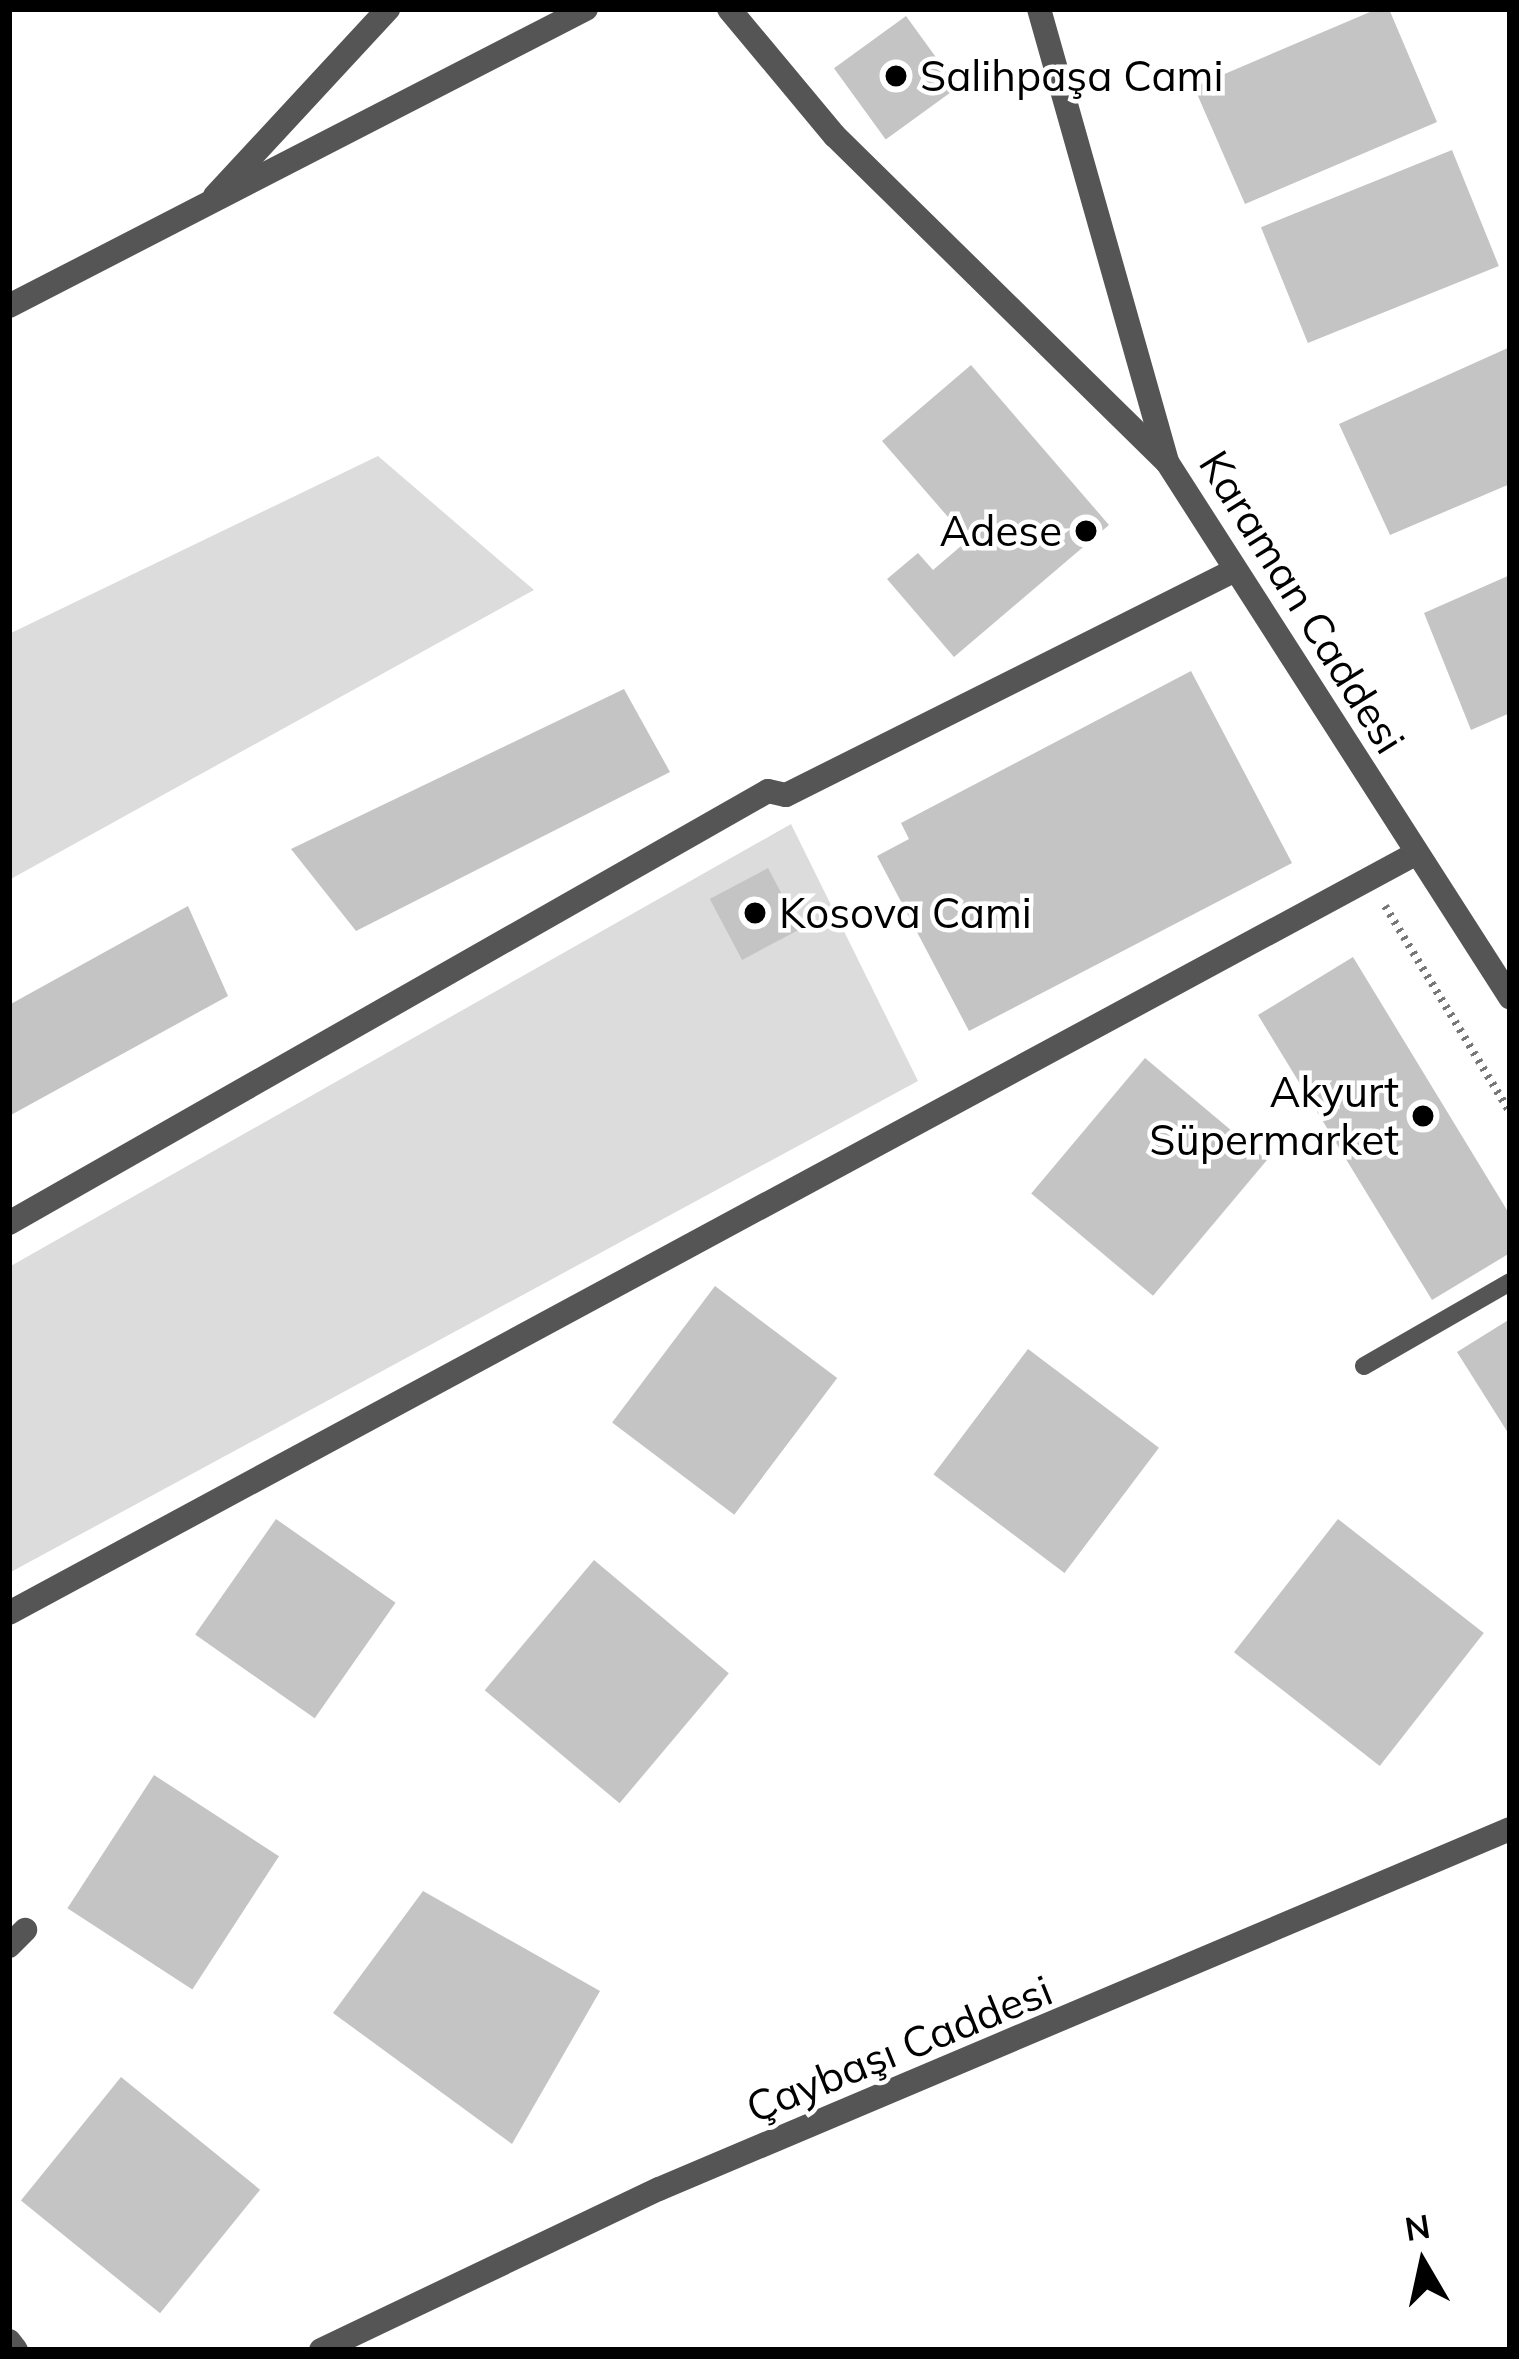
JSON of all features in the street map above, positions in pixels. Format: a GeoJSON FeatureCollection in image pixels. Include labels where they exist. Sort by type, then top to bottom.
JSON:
{"type":"FeatureCollection","features":[{"type":"Feature","properties":{"kind":"street"},"geometry":{"type":"LineString","coordinates":[[199,213],[388,9]]}},
{"type":"Feature","properties":{"kind":"street"},"geometry":{"type":"LineString","coordinates":[[9,306],[199,213],[586,9]]}},
{"type":"Feature","properties":{"kind":"street"},"geometry":{"type":"LineString","coordinates":[[729,9],[835,136],[1167,462]]}},
{"type":"Feature","properties":{"kind":"street","name":"Karaman Caddesi"},"geometry":{"type":"LineString","coordinates":[[1039,9],[1167,462],[1232,572],[1415,854],[1506,981]]}},
{"type":"Feature","properties":{"kind":"street"},"geometry":{"type":"LineString","coordinates":[[9,1223],[768,790],[786,794],[1232,572]]}},
{"type":"Feature","properties":{"kind":"street"},"geometry":{"type":"LineString","coordinates":[[9,1613],[1415,854]]}},
{"type":"Feature","properties":{"kind":"street","name":"Çaybaşı Caddesi"},"geometry":{"type":"LineString","coordinates":[[322,2350],[659,2189],[1510,1829]]}},
{"type":"Feature","properties":{"kind":"street"},"geometry":{"type":"LineString","coordinates":[[9,2341],[16,2350]]}},
{"type":"Feature","properties":{"kind":"lane"},"geometry":{"type":"LineString","coordinates":[[1364,1366],[1510,1282]]}},
{"type":"Feature","properties":{"kind":"path"},"geometry":{"type":"LineString","coordinates":[[1369,879],[1510,1112]]}},
{"type":"Feature","properties":{"kind":"shaded area"},"geometry":{"type":"Polygon","coordinates":[[[378,456],[534,590],[9,880],[9,634],[378,456]]]}},
{"type":"Feature","properties":{"kind":"shaded area"},"geometry":{"type":"Polygon","coordinates":[[[791,824],[918,1081],[9,1573],[9,1267],[791,824]]]}},
{"type":"Feature","properties":{"kind":"building"},"geometry":{"type":"Polygon","coordinates":[[[1377,9],[1389,9],[1437,122],[1245,204],[1194,87],[1377,9]]]}},
{"type":"Feature","properties":{"kind":"building","name":"Salihpaşa Cami"},"geometry":{"type":"Polygon","coordinates":[[[906,16],[958,87],[886,140],[834,68],[906,16]]]}},
{"type":"Feature","properties":{"kind":"building"},"geometry":{"type":"Polygon","coordinates":[[[1452,150],[1499,266],[1308,343],[1261,227],[1452,150]]]}},
{"type":"Feature","properties":{"kind":"building"},"geometry":{"type":"Polygon","coordinates":[[[1510,347],[1510,484],[1390,535],[1339,424],[1510,347]]]}},
{"type":"Feature","properties":{"kind":"building"},"geometry":{"type":"Polygon","coordinates":[[[971,365],[1109,525],[954,657],[887,579],[918,553],[933,570],[968,540],[882,441],[971,365]]]}},
{"type":"Feature","properties":{"kind":"building"},"geometry":{"type":"Polygon","coordinates":[[[1510,575],[1510,713],[1471,730],[1424,613],[1510,575]]]}},
{"type":"Feature","properties":{"kind":"building"},"geometry":{"type":"Polygon","coordinates":[[[1191,671],[1292,863],[969,1031],[877,856],[909,839],[901,823],[1191,671]]]}},
{"type":"Feature","properties":{"kind":"building"},"geometry":{"type":"Polygon","coordinates":[[[624,689],[670,772],[356,931],[291,849],[624,689]]]}},
{"type":"Feature","properties":{"kind":"building","name":"Kosova Cami"},"geometry":{"type":"Polygon","coordinates":[[[768,868],[800,929],[742,960],[710,899],[768,868]]]}},
{"type":"Feature","properties":{"kind":"building"},"geometry":{"type":"Polygon","coordinates":[[[188,906],[228,996],[9,1116],[9,1005],[188,906]]]}},
{"type":"Feature","properties":{"kind":"building"},"geometry":{"type":"Polygon","coordinates":[[[1353,957],[1510,1215],[1510,1253],[1432,1300],[1258,1015],[1353,957]]]}},
{"type":"Feature","properties":{"kind":"building"},"geometry":{"type":"Polygon","coordinates":[[[1145,1058],[1267,1160],[1153,1296],[1031,1194],[1145,1058]]]}},
{"type":"Feature","properties":{"kind":"building"},"geometry":{"type":"Polygon","coordinates":[[[715,1286],[837,1378],[734,1515],[612,1423],[715,1286]]]}},
{"type":"Feature","properties":{"kind":"building"},"geometry":{"type":"Polygon","coordinates":[[[1510,1319],[1510,1436],[1457,1352],[1510,1319]]]}},
{"type":"Feature","properties":{"kind":"building"},"geometry":{"type":"Polygon","coordinates":[[[1028,1349],[1159,1448],[1064,1573],[934,1474],[1028,1349]]]}},
{"type":"Feature","properties":{"kind":"building"},"geometry":{"type":"Polygon","coordinates":[[[276,1519],[396,1603],[315,1718],[195,1635],[276,1519]]]}},
{"type":"Feature","properties":{"kind":"building"},"geometry":{"type":"Polygon","coordinates":[[[1338,1519],[1484,1633],[1380,1766],[1234,1652],[1338,1519]]]}},
{"type":"Feature","properties":{"kind":"building"},"geometry":{"type":"Polygon","coordinates":[[[594,1560],[729,1673],[620,1803],[485,1690],[594,1560]]]}},
{"type":"Feature","properties":{"kind":"building"},"geometry":{"type":"Polygon","coordinates":[[[154,1775],[279,1856],[192,1989],[67,1908],[154,1775]]]}},
{"type":"Feature","properties":{"kind":"building"},"geometry":{"type":"Polygon","coordinates":[[[423,1891],[600,1991],[512,2144],[333,2013],[423,1891]]]}},
{"type":"Feature","properties":{"kind":"building"},"geometry":{"type":"Polygon","coordinates":[[[121,2077],[260,2190],[160,2313],[21,2201],[121,2077]]]}},
{"type":"Feature","properties":{"kind":"place","name":"Salihpaşa Cami"},"geometry":{"type":"Point","coordinates":[896,76]}},
{"type":"Feature","properties":{"kind":"place","name":"Adese"},"geometry":{"type":"Point","coordinates":[1086,531]}},
{"type":"Feature","properties":{"kind":"place","name":"Kosova Cami"},"geometry":{"type":"Point","coordinates":[755,913]}},
{"type":"Feature","properties":{"kind":"place","name":"Akyurt Süpermarket"},"geometry":{"type":"Point","coordinates":[1423,1116]}}]}
